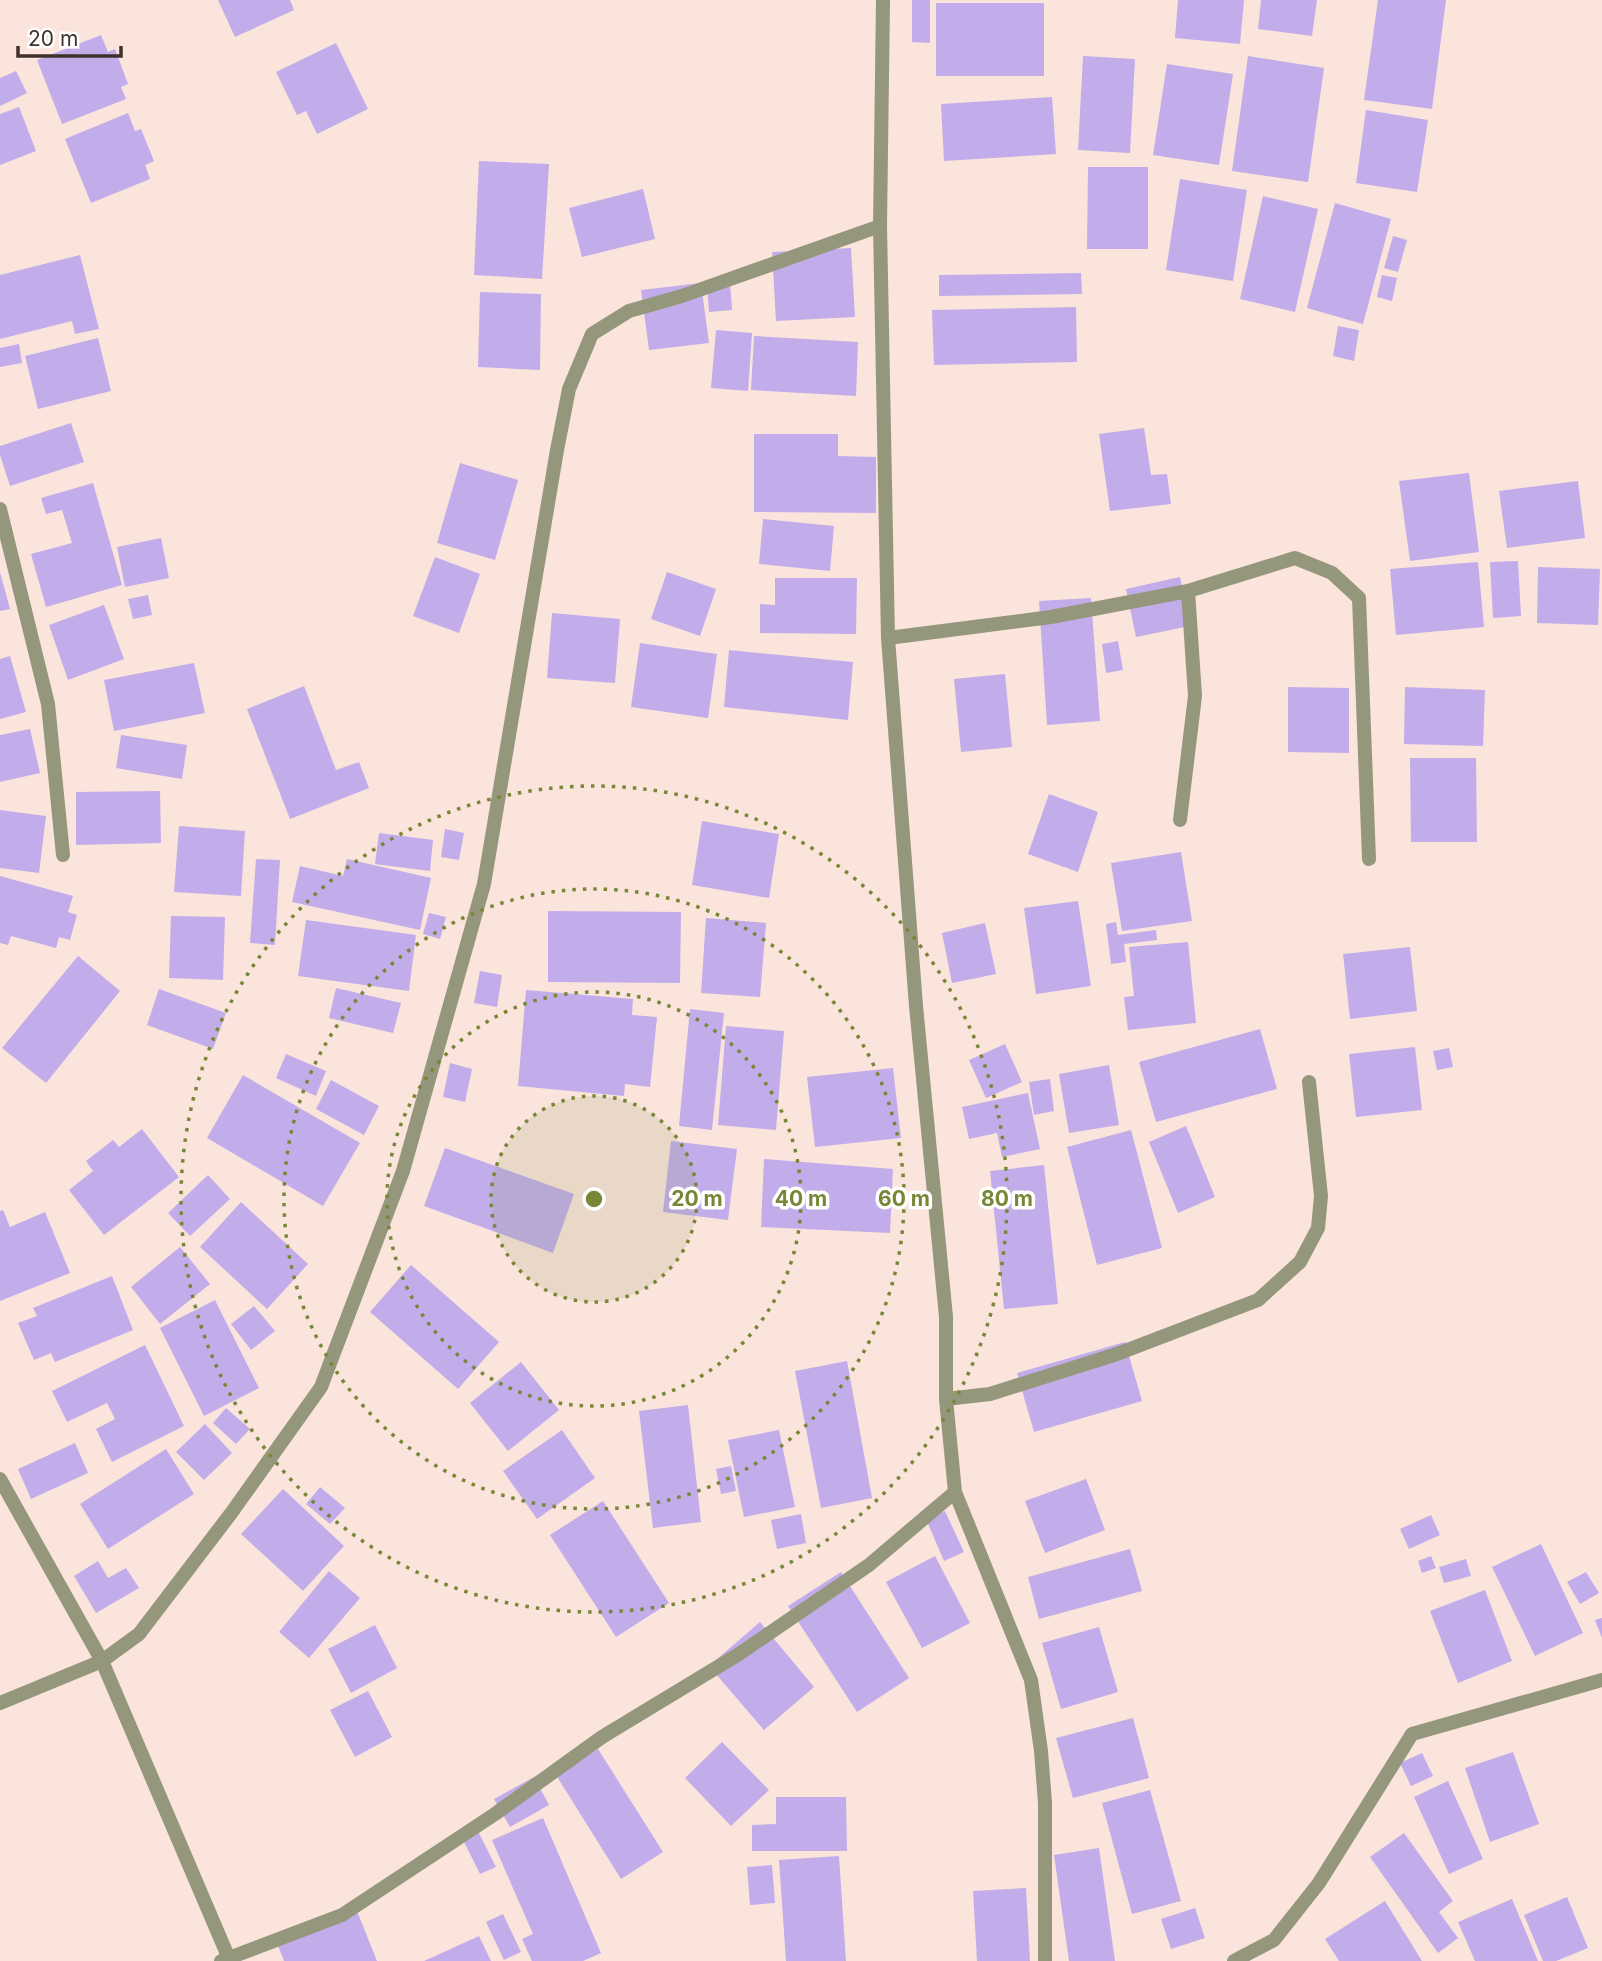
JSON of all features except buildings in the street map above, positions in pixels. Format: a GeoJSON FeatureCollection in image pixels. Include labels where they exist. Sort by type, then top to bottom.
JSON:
{"type":"FeatureCollection","features":[{"type":"Feature","properties":{"kind":"street"},"geometry":{"type":"LineString","coordinates":[[883,0],[880,226],[888,638],[916,1006],[946,1317],[946,1399],[955,1492],[1031,1680],[1045,1803],[1045,1961]]}},
{"type":"Feature","properties":{"kind":"street"},"geometry":{"type":"LineString","coordinates":[[0,1703],[102,1661],[139,1634],[232,1512],[321,1387],[403,1171],[484,884],[557,450],[569,389],[592,334],[629,311],[682,296],[880,226]]}},
{"type":"Feature","properties":{"kind":"street"},"geometry":{"type":"LineString","coordinates":[[0,509],[48,704],[63,855]]}},
{"type":"Feature","properties":{"kind":"street"},"geometry":{"type":"LineString","coordinates":[[888,638],[1051,617],[1188,590],[1296,558],[1332,573],[1359,598],[1369,859]]}},
{"type":"Feature","properties":{"kind":"street"},"geometry":{"type":"LineString","coordinates":[[1180,820],[1195,696],[1188,590]]}},
{"type":"Feature","properties":{"kind":"street"},"geometry":{"type":"LineString","coordinates":[[946,1399],[990,1394],[1117,1354],[1258,1300],[1300,1262],[1318,1228],[1321,1196],[1309,1082]]}},
{"type":"Feature","properties":{"kind":"street"},"geometry":{"type":"LineString","coordinates":[[0,1479],[102,1661],[227,1960],[342,1915],[495,1814],[602,1737],[739,1654],[858,1572],[955,1492]]}},
{"type":"Feature","properties":{"kind":"street"},"geometry":{"type":"LineString","coordinates":[[1234,1961],[1273,1940],[1319,1883],[1412,1734],[1602,1680]]}}]}
